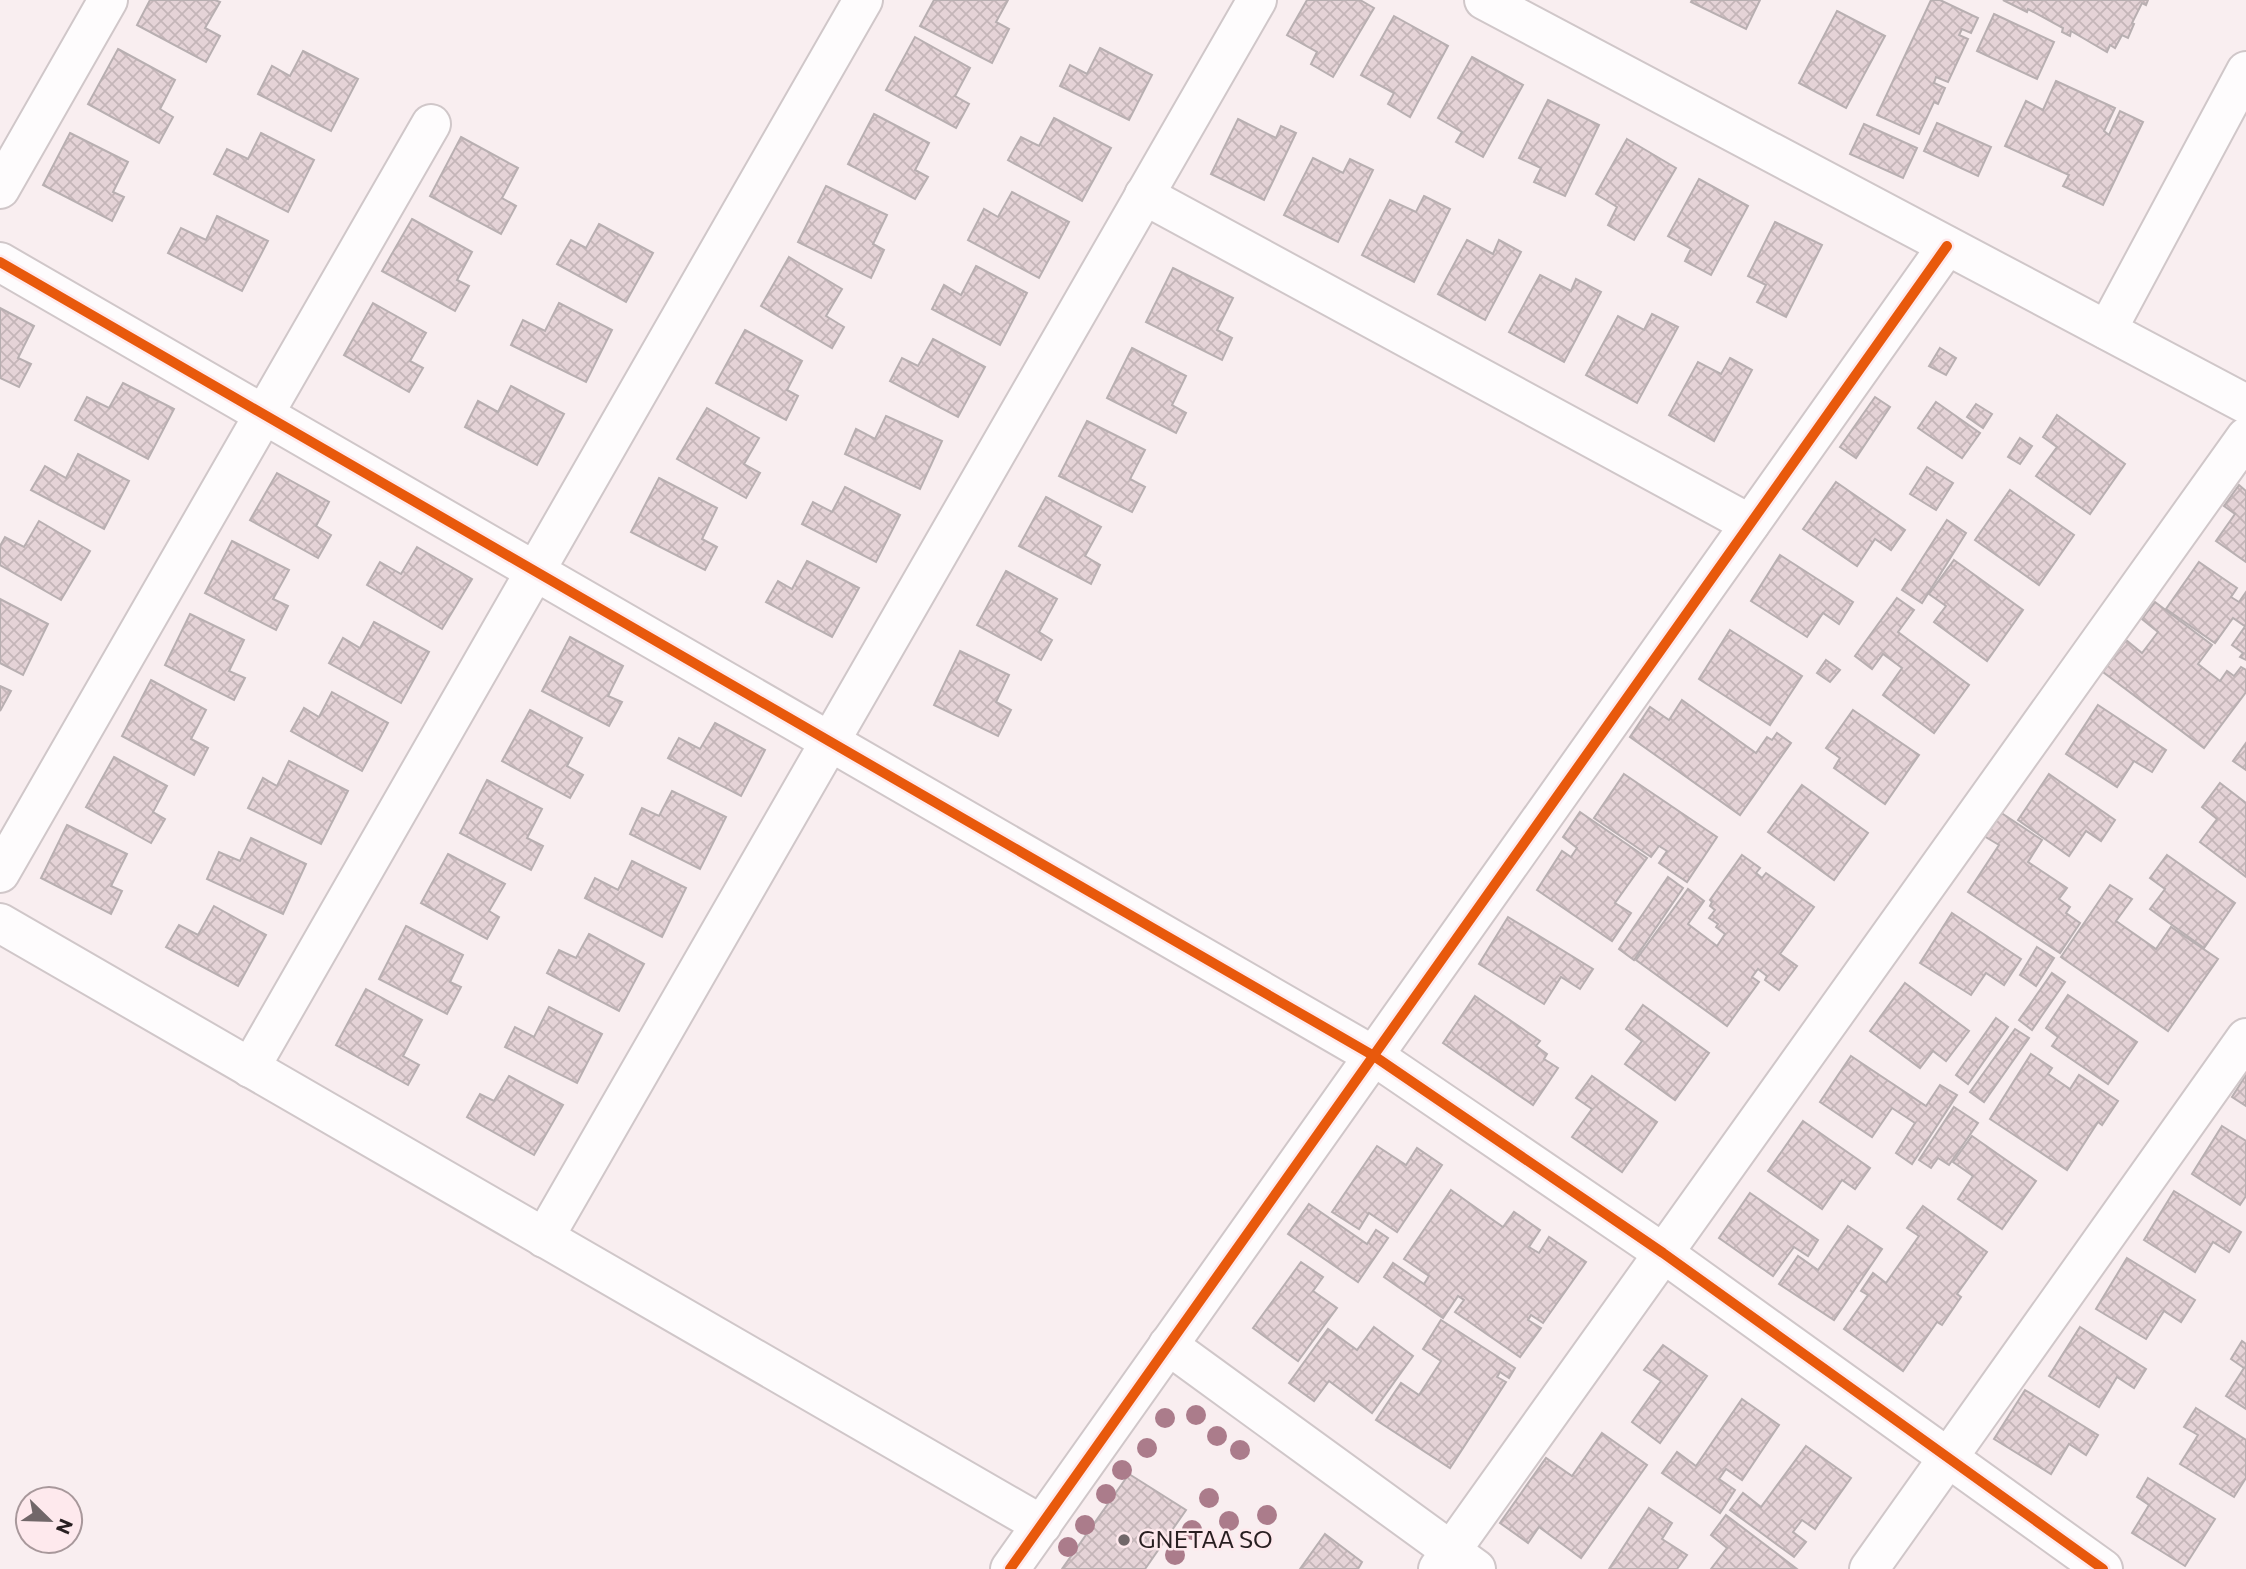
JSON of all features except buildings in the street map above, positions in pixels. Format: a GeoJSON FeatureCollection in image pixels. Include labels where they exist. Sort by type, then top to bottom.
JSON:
{"type":"FeatureCollection","features":[{"type":"Feature","properties":{"kind":"street"},"geometry":{"type":"LineString","coordinates":[[0,189],[108,0]]}},
{"type":"Feature","properties":{"kind":"street"},"geometry":{"type":"LineString","coordinates":[[250,1068],[863,0]]}},
{"type":"Feature","properties":{"kind":"street"},"geometry":{"type":"LineString","coordinates":[[544,1238],[1257,0]]}},
{"type":"Feature","properties":{"kind":"street"},"geometry":{"type":"LineString","coordinates":[[1484,0],[2246,404]]}},
{"type":"Feature","properties":{"kind":"street"},"geometry":{"type":"LineString","coordinates":[[2107,330],[2246,71]]}},
{"type":"Feature","properties":{"kind":"street"},"geometry":{"type":"LineString","coordinates":[[0,873],[431,124]]}},
{"type":"Feature","properties":{"kind":"street"},"geometry":{"type":"LineString","coordinates":[[1144,195],[1750,524]]}},
{"type":"Feature","properties":{"kind":"street"},"geometry":{"type":"LineString","coordinates":[[1010,1569],[1947,246]]}},
{"type":"Feature","properties":{"kind":"street"},"geometry":{"type":"LineString","coordinates":[[0,262],[1374,1055],[1663,1253],[2103,1569]]}},
{"type":"Feature","properties":{"kind":"street"},"geometry":{"type":"LineString","coordinates":[[1168,1345],[1455,1563],[1663,1253],[2246,437]]}},
{"type":"Feature","properties":{"kind":"street"},"geometry":{"type":"LineString","coordinates":[[0,923],[1042,1525]]}},
{"type":"Feature","properties":{"kind":"street"},"geometry":{"type":"LineString","coordinates":[[1869,1569],[2246,1038]]}},
{"type":"Feature","properties":{"kind":"cycle path"},"geometry":{"type":"LineString","coordinates":[[1010,1569],[1947,246]]}},
{"type":"Feature","properties":{"kind":"cycle path"},"geometry":{"type":"LineString","coordinates":[[0,262],[1374,1056],[1663,1253],[2103,1569]]}},
{"type":"Feature","properties":{"kind":"place","name":"GNETAA SO"},"geometry":{"type":"Point","coordinates":[1124,1540]}}]}
